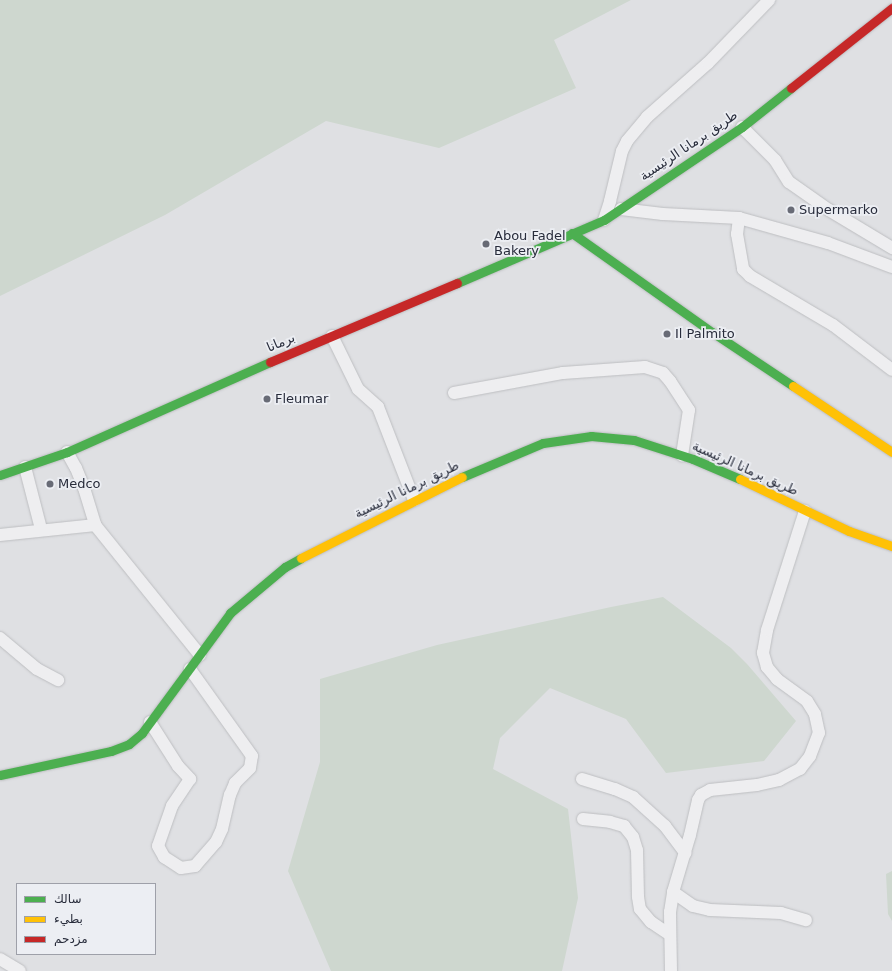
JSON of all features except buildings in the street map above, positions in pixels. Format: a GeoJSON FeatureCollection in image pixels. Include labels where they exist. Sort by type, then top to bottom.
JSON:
{"type":"FeatureCollection","features":[{"type":"Feature","properties":{"kind":"street"},"geometry":{"type":"LineString","coordinates":[[604,220],[622,151],[627,141],[647,117],[704,67],[769,0]]}},
{"type":"Feature","properties":{"kind":"street","name":"طريق برمانا الرئيسية"},"geometry":{"type":"LineString","coordinates":[[572,233],[604,220],[742,127],[892,8]]}},
{"type":"Feature","properties":{"kind":"street"},"geometry":{"type":"LineString","coordinates":[[742,127],[775,160],[789,182],[829,210],[892,248]]}},
{"type":"Feature","properties":{"kind":"street"},"geometry":{"type":"LineString","coordinates":[[621,208],[663,214],[739,218],[828,243],[892,267]]}},
{"type":"Feature","properties":{"kind":"street"},"geometry":{"type":"LineString","coordinates":[[739,218],[737,234],[742,269],[750,276],[833,325],[892,370]]}},
{"type":"Feature","properties":{"kind":"street"},"geometry":{"type":"LineString","coordinates":[[572,233],[712,332],[892,452]]}},
{"type":"Feature","properties":{"kind":"street","name":"برمانا"},"geometry":{"type":"LineString","coordinates":[[0,475],[67,452],[572,233]]}},
{"type":"Feature","properties":{"kind":"street"},"geometry":{"type":"LineString","coordinates":[[332,336],[358,389],[378,406],[414,500]]}},
{"type":"Feature","properties":{"kind":"street"},"geometry":{"type":"LineString","coordinates":[[454,394],[563,374],[645,367],[663,373],[689,410],[682,455]]}},
{"type":"Feature","properties":{"kind":"street","name":"طريق برمانا الرئيسية"},"geometry":{"type":"LineString","coordinates":[[0,775],[111,751],[129,744],[150,722],[230,613],[258,588],[285,567],[332,541],[414,500],[460,478],[544,443],[592,436],[634,440],[682,455],[760,487],[805,511],[849,531],[892,546]]}},
{"type":"Feature","properties":{"kind":"street"},"geometry":{"type":"LineString","coordinates":[[67,452],[76,468],[84,488],[95,525],[200,655]]}},
{"type":"Feature","properties":{"kind":"street"},"geometry":{"type":"LineString","coordinates":[[25,467],[41,529]]}},
{"type":"Feature","properties":{"kind":"street"},"geometry":{"type":"LineString","coordinates":[[670,971],[670,912],[673,892],[685,853],[698,800],[705,791],[726,787],[757,785],[779,780],[800,770],[810,756],[819,733],[815,714],[807,701],[776,679],[767,667],[763,652],[767,630],[805,511]]}},
{"type":"Feature","properties":{"kind":"street"},"geometry":{"type":"LineString","coordinates":[[0,535],[41,529],[95,525]]}},
{"type":"Feature","properties":{"kind":"street"},"geometry":{"type":"LineString","coordinates":[[0,638],[37,669],[58,680]]}},
{"type":"Feature","properties":{"kind":"street"},"geometry":{"type":"LineString","coordinates":[[150,722],[178,766],[190,779],[172,806],[158,846],[164,857],[181,868],[195,866],[216,842],[222,829],[235,783],[250,768],[252,756],[190,669]]}},
{"type":"Feature","properties":{"kind":"street"},"geometry":{"type":"LineString","coordinates":[[582,779],[615,789],[633,797],[665,826],[685,853]]}},
{"type":"Feature","properties":{"kind":"street"},"geometry":{"type":"LineString","coordinates":[[583,820],[610,822],[624,826],[633,836],[637,850],[638,897],[640,909],[651,922],[670,935]]}},
{"type":"Feature","properties":{"kind":"street"},"geometry":{"type":"LineString","coordinates":[[673,892],[693,906],[710,910],[781,913],[806,920]]}},
{"type":"Feature","properties":{"kind":"street"},"geometry":{"type":"LineString","coordinates":[[0,959],[20,971]]}},
{"type":"Feature","properties":{"kind":"shaded area"},"geometry":{"type":"Polygon","coordinates":[[[0,0],[631,0],[554,40],[576,88],[439,148],[326,121],[165,215],[0,296],[0,0]]]}},
{"type":"Feature","properties":{"kind":"shaded area"},"geometry":{"type":"Polygon","coordinates":[[[663,597],[731,648],[747,664],[796,721],[764,761],[666,773],[626,719],[550,688],[500,738],[493,769],[568,809],[578,898],[562,971],[331,971],[288,871],[320,762],[320,679],[437,645],[663,597]]]}},
{"type":"Feature","properties":{"kind":"shaded area"},"geometry":{"type":"Polygon","coordinates":[[[892,871],[892,921],[888,914],[886,874],[892,871]]]}},
{"type":"Feature","properties":{"kind":"traffic: fast"},"geometry":{"type":"LineString","coordinates":[[457,283],[604,220],[742,127],[791,88]]}},
{"type":"Feature","properties":{"kind":"traffic: fast"},"geometry":{"type":"LineString","coordinates":[[572,233],[712,332],[793,386]]}},
{"type":"Feature","properties":{"kind":"traffic: fast"},"geometry":{"type":"LineString","coordinates":[[0,475],[67,452],[270,362]]}},
{"type":"Feature","properties":{"kind":"traffic: fast"},"geometry":{"type":"LineString","coordinates":[[462,477],[543,443],[591,436],[634,440],[693,459],[740,479]]}},
{"type":"Feature","properties":{"kind":"traffic: fast"},"geometry":{"type":"LineString","coordinates":[[0,775],[111,751],[129,744],[142,733],[230,613],[285,567],[301,558]]}},
{"type":"Feature","properties":{"kind":"traffic: slow"},"geometry":{"type":"LineString","coordinates":[[793,386],[892,452]]}},
{"type":"Feature","properties":{"kind":"traffic: slow"},"geometry":{"type":"LineString","coordinates":[[301,558],[462,477]]}},
{"type":"Feature","properties":{"kind":"traffic: slow"},"geometry":{"type":"LineString","coordinates":[[740,479],[849,531],[892,546]]}},
{"type":"Feature","properties":{"kind":"traffic: jam"},"geometry":{"type":"LineString","coordinates":[[791,88],[892,8]]}},
{"type":"Feature","properties":{"kind":"traffic: jam"},"geometry":{"type":"LineString","coordinates":[[270,362],[457,283]]}},
{"type":"Feature","properties":{"kind":"place","name":"Supermarko"},"geometry":{"type":"Point","coordinates":[791,210]}},
{"type":"Feature","properties":{"kind":"place","name":"Abou Fadel Bakery"},"geometry":{"type":"Point","coordinates":[486,244]}},
{"type":"Feature","properties":{"kind":"place","name":"Il Palmito"},"geometry":{"type":"Point","coordinates":[667,334]}},
{"type":"Feature","properties":{"kind":"place","name":"Fleumar"},"geometry":{"type":"Point","coordinates":[267,399]}},
{"type":"Feature","properties":{"kind":"place","name":"Medco"},"geometry":{"type":"Point","coordinates":[50,484]}}]}
